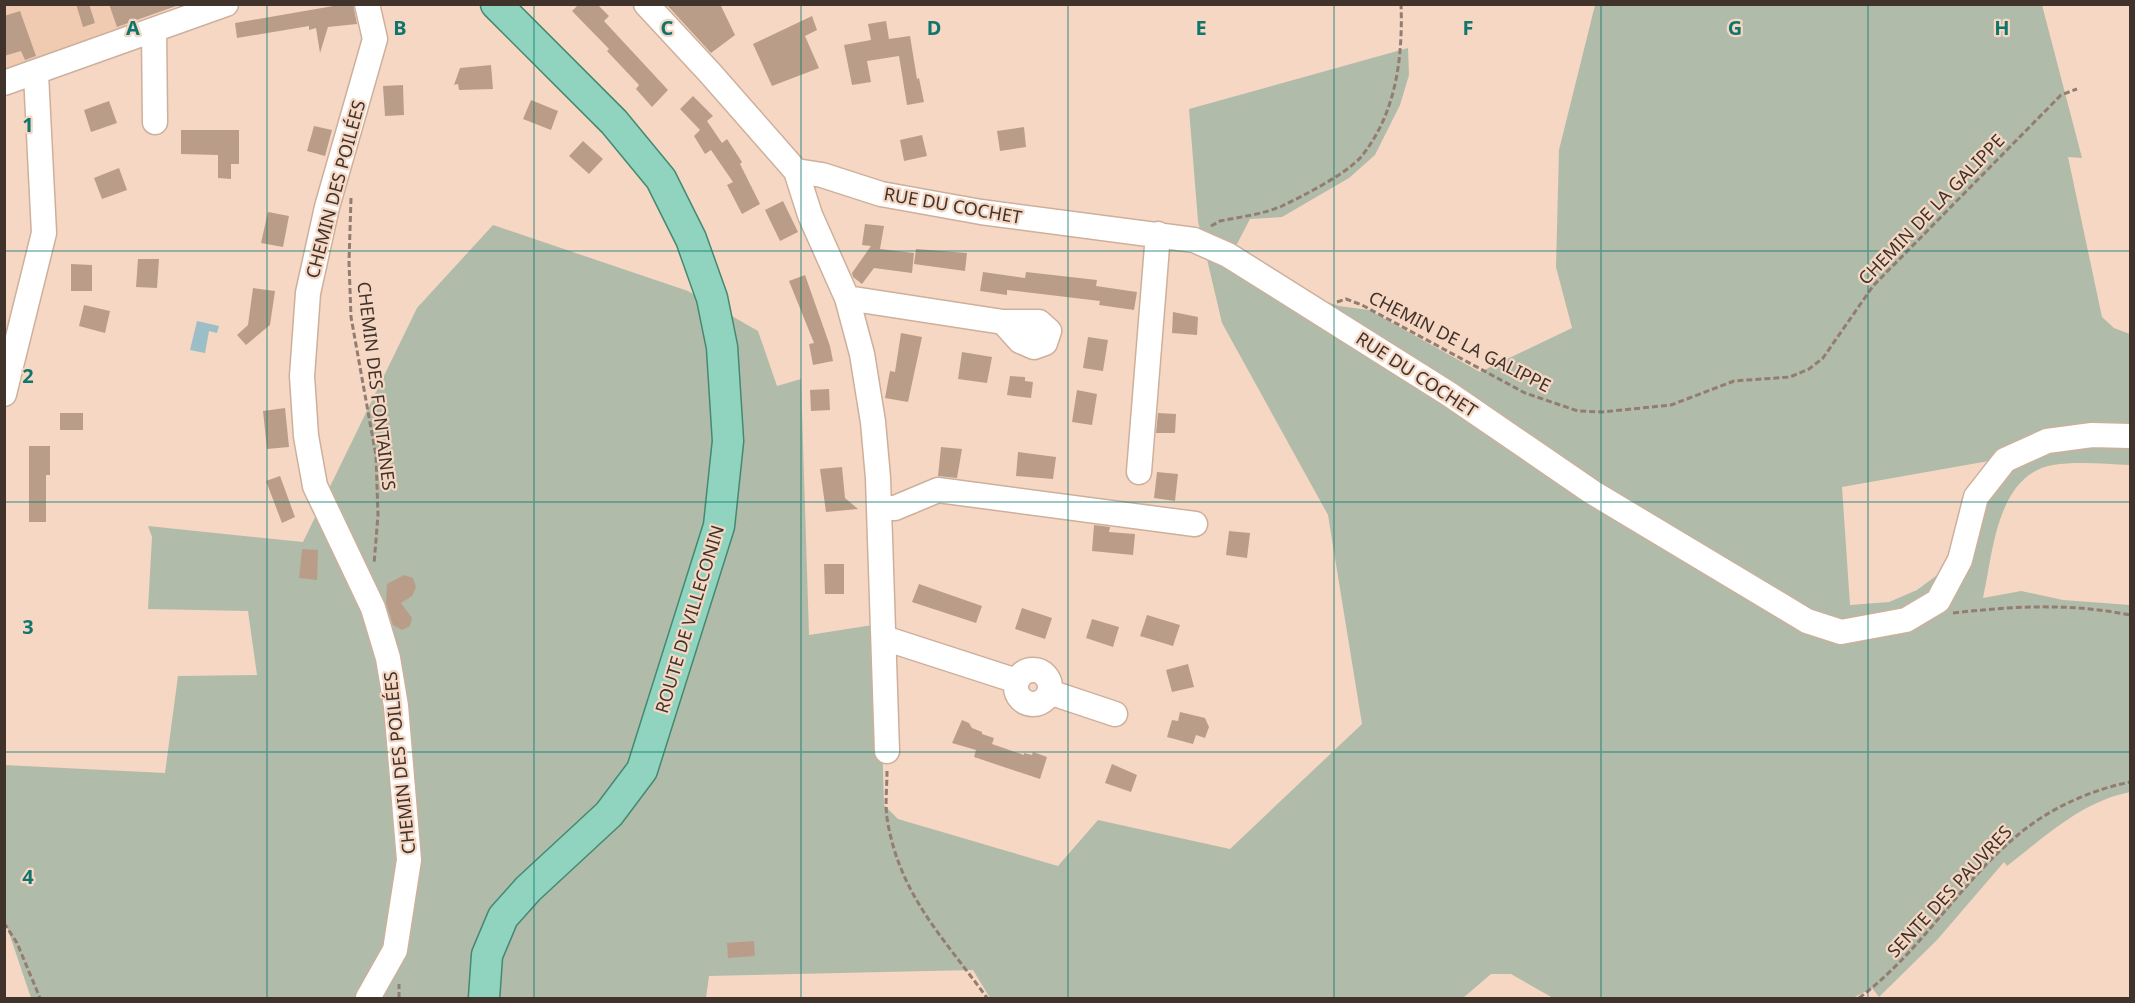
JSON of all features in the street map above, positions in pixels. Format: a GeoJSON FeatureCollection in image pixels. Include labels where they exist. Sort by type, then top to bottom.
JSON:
{"type":"FeatureCollection","features":[{"type":"Feature","properties":{"kind":"main road","name":"ROUTE DE VILLECONIN"},"geometry":{"type":"LineString","coordinates":[[484,999],[487,955],[503,916],[528,889],[609,814],[642,770],[719,526],[728,441],[722,347],[712,298],[692,238],[661,179],[614,122],[496,4]]}},
{"type":"Feature","properties":{"kind":"street"},"geometry":{"type":"LineString","coordinates":[[4,83],[36,74],[226,4]]}},
{"type":"Feature","properties":{"kind":"street","name":"CHEMIN DES POILÉES"},"geometry":{"type":"LineString","coordinates":[[367,4],[375,39],[325,218],[308,293],[302,376],[306,436],[315,486],[373,608],[388,658],[396,706],[409,860],[395,950],[368,999]]}},
{"type":"Feature","properties":{"kind":"street"},"geometry":{"type":"LineString","coordinates":[[646,4],[710,72],[796,171],[810,215],[847,298],[862,354],[873,422],[879,508],[887,751]]}},
{"type":"Feature","properties":{"kind":"street"},"geometry":{"type":"LineString","coordinates":[[154,30],[155,122]]}},
{"type":"Feature","properties":{"kind":"street"},"geometry":{"type":"LineString","coordinates":[[4,394],[44,233],[36,74]]}},
{"type":"Feature","properties":{"kind":"street","name":"RUE DU COCHET"},"geometry":{"type":"LineString","coordinates":[[796,171],[822,175],[880,194],[981,212],[1194,240],[1228,255],[1316,309],[1449,394],[1592,492],[1807,621],[1841,632],[1906,620],[1938,601],[1960,560],[1976,497],[2005,460],[2048,441],[2092,435],[2130,436]]}},
{"type":"Feature","properties":{"kind":"street"},"geometry":{"type":"LineString","coordinates":[[1139,472],[1158,234]]}},
{"type":"Feature","properties":{"kind":"street"},"geometry":{"type":"LineString","coordinates":[[847,298],[1003,322]]}},
{"type":"Feature","properties":{"kind":"street"},"geometry":{"type":"LineString","coordinates":[[879,508],[895,508],[938,490],[1195,524]]}},
{"type":"Feature","properties":{"kind":"street"},"geometry":{"type":"LineString","coordinates":[[884,638],[1017,681],[1025,672],[1036,670],[1049,680],[1049,692],[1115,714]]}},
{"type":"Feature","properties":{"kind":"path"},"geometry":{"type":"LineString","coordinates":[[1194,240],[1197,234],[1220,221],[1281,207],[1360,159],[1379,128],[1395,90],[1402,34],[1401,4]]}},
{"type":"Feature","properties":{"kind":"path","name":"CHEMIN DE LA GALIPPE"},"geometry":{"type":"LineString","coordinates":[[1316,309],[1346,299],[1525,393],[1578,411],[1602,412],[1671,405],[1734,381],[1790,377],[1809,369],[1823,358],[1873,286],[2061,95],[2077,89]]}},
{"type":"Feature","properties":{"kind":"path","name":"CHEMIN DES FONTAINES"},"geometry":{"type":"LineString","coordinates":[[351,196],[349,262],[351,317],[376,456],[378,514],[374,571]]}},
{"type":"Feature","properties":{"kind":"path"},"geometry":{"type":"LineString","coordinates":[[1952,613],[2015,606],[2066,606],[2130,615]]}},
{"type":"Feature","properties":{"kind":"path"},"geometry":{"type":"LineString","coordinates":[[887,751],[887,816],[900,869],[921,912],[987,999]]}},
{"type":"Feature","properties":{"kind":"path","name":"SENTE DES PAUVRES"},"geometry":{"type":"LineString","coordinates":[[1859,999],[1886,978],[2019,834],[2075,799],[2130,782]]}},
{"type":"Feature","properties":{"kind":"path"},"geometry":{"type":"LineString","coordinates":[[4,923],[17,943],[40,999]]}},
{"type":"Feature","properties":{"kind":"shaded area"},"geometry":{"type":"Polygon","coordinates":[[[5,5],[124,5],[134,30],[5,76],[5,5]]]}},
{"type":"Feature","properties":{"kind":"green space"},"geometry":{"type":"Polygon","coordinates":[[[1595,5],[2042,5],[2082,158],[2068,157],[2102,317],[2114,328],[2130,334],[2130,465],[2082,463],[2053,465],[2034,472],[2019,484],[2008,500],[2000,519],[1983,598],[2021,591],[2063,600],[2130,605],[2130,792],[2112,797],[2080,812],[2007,866],[2004,862],[1937,940],[1879,997],[1872,988],[1853,998],[1553,998],[1511,974],[1491,974],[1463,998],[990,998],[973,970],[709,976],[706,998],[31,998],[5,921],[4,765],[165,773],[178,676],[257,675],[248,611],[148,609],[152,537],[148,526],[303,542],[417,308],[493,225],[688,291],[758,331],[777,386],[801,379],[809,635],[879,624],[884,805],[898,819],[1058,866],[1098,820],[1230,849],[1362,724],[1328,515],[1222,323],[1198,221],[1189,109],[1408,48],[1409,75],[1400,105],[1375,155],[1349,178],[1282,217],[1250,219],[1225,267],[1339,306],[1369,310],[1480,372],[1572,328],[1556,267],[1559,150],[1595,5]],[[2017,456],[1842,487],[1850,605],[1889,602],[1917,590],[1952,564],[1963,525],[2017,456]]]}},
{"type":"Feature","properties":{"kind":"water"},"geometry":{"type":"Polygon","coordinates":[[[197,321],[219,326],[217,333],[209,331],[205,353],[190,350],[197,321]]]}},
{"type":"Feature","properties":{"kind":"building"},"geometry":{"type":"Polygon","coordinates":[[[76,4],[89,4],[95,23],[83,27],[76,4]]]}},
{"type":"Feature","properties":{"kind":"building"},"geometry":{"type":"Polygon","coordinates":[[[109,4],[182,4],[117,27],[109,4]]]}},
{"type":"Feature","properties":{"kind":"building"},"geometry":{"type":"Polygon","coordinates":[[[353,4],[357,24],[328,27],[320,53],[316,28],[309,30],[309,26],[237,38],[235,23],[353,4]]]}},
{"type":"Feature","properties":{"kind":"building"},"geometry":{"type":"Polygon","coordinates":[[[579,4],[597,4],[609,16],[604,21],[668,90],[652,107],[636,89],[639,85],[607,51],[609,49],[572,11],[579,4]]]}},
{"type":"Feature","properties":{"kind":"building"},"geometry":{"type":"Polygon","coordinates":[[[666,4],[720,4],[735,35],[711,53],[666,4]]]}},
{"type":"Feature","properties":{"kind":"building"},"geometry":{"type":"Polygon","coordinates":[[[20,11],[36,56],[25,60],[21,51],[4,56],[4,16],[20,11]]]}},
{"type":"Feature","properties":{"kind":"building"},"geometry":{"type":"Polygon","coordinates":[[[812,16],[817,30],[805,36],[819,68],[772,86],[753,44],[812,16]]]}},
{"type":"Feature","properties":{"kind":"building"},"geometry":{"type":"Polygon","coordinates":[[[886,21],[889,39],[910,36],[917,79],[919,78],[924,102],[907,105],[899,56],[867,61],[871,82],[852,85],[844,45],[871,40],[868,24],[886,21]]]}},
{"type":"Feature","properties":{"kind":"building"},"geometry":{"type":"Polygon","coordinates":[[[491,65],[493,89],[459,90],[458,84],[454,85],[460,68],[491,65]]]}},
{"type":"Feature","properties":{"kind":"building"},"geometry":{"type":"Polygon","coordinates":[[[403,85],[404,115],[385,116],[383,86],[403,85]]]}},
{"type":"Feature","properties":{"kind":"building"},"geometry":{"type":"Polygon","coordinates":[[[693,96],[713,116],[707,121],[722,143],[727,139],[742,162],[740,164],[760,204],[742,214],[727,185],[733,182],[711,150],[705,154],[694,136],[700,130],[680,109],[693,96]]]}},
{"type":"Feature","properties":{"kind":"building"},"geometry":{"type":"Polygon","coordinates":[[[531,100],[558,111],[551,130],[523,119],[531,100]]]}},
{"type":"Feature","properties":{"kind":"building"},"geometry":{"type":"Polygon","coordinates":[[[109,101],[117,123],[91,132],[84,110],[109,101]]]}},
{"type":"Feature","properties":{"kind":"building"},"geometry":{"type":"Polygon","coordinates":[[[314,126],[332,130],[325,156],[307,151],[314,126]]]}},
{"type":"Feature","properties":{"kind":"building"},"geometry":{"type":"Polygon","coordinates":[[[1024,127],[1026,147],[1000,151],[997,131],[1024,127]]]}},
{"type":"Feature","properties":{"kind":"building"},"geometry":{"type":"Polygon","coordinates":[[[181,130],[239,130],[239,164],[231,164],[231,179],[218,178],[218,155],[181,154],[181,130]]]}},
{"type":"Feature","properties":{"kind":"building"},"geometry":{"type":"Polygon","coordinates":[[[922,135],[927,156],[904,161],[900,140],[922,135]]]}},
{"type":"Feature","properties":{"kind":"building"},"geometry":{"type":"Polygon","coordinates":[[[583,141],[603,159],[589,174],[569,156],[583,141]]]}},
{"type":"Feature","properties":{"kind":"building"},"geometry":{"type":"Polygon","coordinates":[[[119,168],[127,190],[102,199],[94,178],[119,168]]]}},
{"type":"Feature","properties":{"kind":"building"},"geometry":{"type":"Polygon","coordinates":[[[783,201],[798,232],[780,241],[765,210],[783,201]]]}},
{"type":"Feature","properties":{"kind":"building"},"geometry":{"type":"Polygon","coordinates":[[[268,212],[289,216],[283,247],[261,243],[268,212]]]}},
{"type":"Feature","properties":{"kind":"building"},"geometry":{"type":"Polygon","coordinates":[[[865,224],[884,226],[880,249],[914,253],[912,273],[874,268],[862,284],[853,277],[852,273],[871,246],[862,245],[865,224]]]}},
{"type":"Feature","properties":{"kind":"building"},"geometry":{"type":"Polygon","coordinates":[[[916,249],[967,253],[965,271],[914,264],[916,249]]]}},
{"type":"Feature","properties":{"kind":"building"},"geometry":{"type":"Polygon","coordinates":[[[138,259],[159,259],[157,288],[136,287],[138,259]]]}},
{"type":"Feature","properties":{"kind":"building"},"geometry":{"type":"Polygon","coordinates":[[[71,264],[92,265],[92,291],[71,291],[71,264]]]}},
{"type":"Feature","properties":{"kind":"building"},"geometry":{"type":"Polygon","coordinates":[[[983,272],[1025,278],[1026,272],[1097,280],[1096,286],[1137,292],[1134,310],[1099,305],[1100,301],[1007,290],[1007,295],[980,291],[983,272]]]}},
{"type":"Feature","properties":{"kind":"building"},"geometry":{"type":"Polygon","coordinates":[[[805,275],[833,361],[813,365],[809,344],[814,343],[789,281],[805,275]]]}},
{"type":"Feature","properties":{"kind":"building"},"geometry":{"type":"Polygon","coordinates":[[[253,288],[275,291],[270,325],[246,345],[237,335],[248,325],[253,288]]]}},
{"type":"Feature","properties":{"kind":"building"},"geometry":{"type":"Polygon","coordinates":[[[84,305],[110,311],[105,333],[79,326],[84,305]]]}},
{"type":"Feature","properties":{"kind":"building"},"geometry":{"type":"Polygon","coordinates":[[[1173,312],[1198,317],[1197,335],[1172,333],[1173,312]]]}},
{"type":"Feature","properties":{"kind":"building"},"geometry":{"type":"Polygon","coordinates":[[[901,333],[922,337],[908,402],[885,398],[890,371],[895,372],[901,333]]]}},
{"type":"Feature","properties":{"kind":"building"},"geometry":{"type":"Polygon","coordinates":[[[1088,337],[1108,340],[1103,371],[1083,368],[1088,337]]]}},
{"type":"Feature","properties":{"kind":"building"},"geometry":{"type":"Polygon","coordinates":[[[962,352],[992,357],[987,383],[958,379],[962,352]]]}},
{"type":"Feature","properties":{"kind":"building"},"geometry":{"type":"Polygon","coordinates":[[[1010,376],[1025,377],[1025,381],[1033,382],[1031,398],[1007,395],[1010,376]]]}},
{"type":"Feature","properties":{"kind":"building"},"geometry":{"type":"Polygon","coordinates":[[[829,389],[830,410],[811,411],[810,390],[829,389]]]}},
{"type":"Feature","properties":{"kind":"building"},"geometry":{"type":"Polygon","coordinates":[[[1077,390],[1097,394],[1092,425],[1072,422],[1077,390]]]}},
{"type":"Feature","properties":{"kind":"building"},"geometry":{"type":"Polygon","coordinates":[[[285,408],[289,447],[267,449],[263,411],[285,408]]]}},
{"type":"Feature","properties":{"kind":"building"},"geometry":{"type":"Polygon","coordinates":[[[60,413],[83,413],[83,430],[60,430],[60,413]]]}},
{"type":"Feature","properties":{"kind":"building"},"geometry":{"type":"Polygon","coordinates":[[[1158,413],[1176,414],[1175,433],[1156,433],[1158,413]]]}},
{"type":"Feature","properties":{"kind":"building"},"geometry":{"type":"Polygon","coordinates":[[[29,446],[50,446],[50,475],[46,475],[46,522],[29,522],[29,446]]]}},
{"type":"Feature","properties":{"kind":"building"},"geometry":{"type":"Polygon","coordinates":[[[941,447],[962,449],[957,478],[938,476],[941,447]]]}},
{"type":"Feature","properties":{"kind":"building"},"geometry":{"type":"Polygon","coordinates":[[[1018,452],[1056,457],[1053,479],[1016,476],[1018,452]]]}},
{"type":"Feature","properties":{"kind":"building"},"geometry":{"type":"Polygon","coordinates":[[[842,467],[845,498],[858,509],[826,512],[820,469],[842,467]]]}},
{"type":"Feature","properties":{"kind":"building"},"geometry":{"type":"Polygon","coordinates":[[[1157,472],[1178,474],[1175,501],[1154,498],[1157,472]]]}},
{"type":"Feature","properties":{"kind":"building"},"geometry":{"type":"Polygon","coordinates":[[[280,476],[295,517],[282,523],[266,481],[280,476]]]}},
{"type":"Feature","properties":{"kind":"building"},"geometry":{"type":"Polygon","coordinates":[[[1094,525],[1110,527],[1109,532],[1135,534],[1133,555],[1092,551],[1094,525]]]}},
{"type":"Feature","properties":{"kind":"building"},"geometry":{"type":"Polygon","coordinates":[[[1229,531],[1250,533],[1247,558],[1226,555],[1229,531]]]}},
{"type":"Feature","properties":{"kind":"building"},"geometry":{"type":"Polygon","coordinates":[[[302,549],[318,550],[317,580],[299,578],[302,549]]]}},
{"type":"Feature","properties":{"kind":"building"},"geometry":{"type":"Polygon","coordinates":[[[824,564],[844,564],[844,594],[825,594],[824,564]]]}},
{"type":"Feature","properties":{"kind":"building"},"geometry":{"type":"Polygon","coordinates":[[[404,575],[413,578],[416,587],[412,596],[401,603],[412,618],[410,626],[402,630],[393,625],[386,603],[387,584],[404,575]]]}},
{"type":"Feature","properties":{"kind":"building"},"geometry":{"type":"Polygon","coordinates":[[[919,584],[982,606],[976,623],[912,602],[919,584]]]}},
{"type":"Feature","properties":{"kind":"building"},"geometry":{"type":"Polygon","coordinates":[[[1022,608],[1052,618],[1045,639],[1015,629],[1022,608]]]}},
{"type":"Feature","properties":{"kind":"building"},"geometry":{"type":"Polygon","coordinates":[[[1147,615],[1180,625],[1173,646],[1140,636],[1147,615]]]}},
{"type":"Feature","properties":{"kind":"building"},"geometry":{"type":"Polygon","coordinates":[[[1092,619],[1119,627],[1113,647],[1086,638],[1092,619]]]}},
{"type":"Feature","properties":{"kind":"building"},"geometry":{"type":"Polygon","coordinates":[[[1188,664],[1194,687],[1172,692],[1166,670],[1188,664]]]}},
{"type":"Feature","properties":{"kind":"building"},"geometry":{"type":"Polygon","coordinates":[[[1180,712],[1205,718],[1209,727],[1205,738],[1196,735],[1193,744],[1167,737],[1172,720],[1178,721],[1180,712]]]}},
{"type":"Feature","properties":{"kind":"building"},"geometry":{"type":"Polygon","coordinates":[[[962,720],[982,734],[994,738],[992,744],[1024,755],[1024,753],[1032,755],[1033,752],[1047,757],[1040,779],[974,757],[976,750],[952,743],[962,720]]]}},
{"type":"Feature","properties":{"kind":"building"},"geometry":{"type":"Polygon","coordinates":[[[1112,764],[1137,775],[1131,792],[1105,783],[1112,764]]]}},
{"type":"Feature","properties":{"kind":"building"},"geometry":{"type":"Polygon","coordinates":[[[754,941],[755,956],[728,958],[727,943],[754,941]]]}}]}
